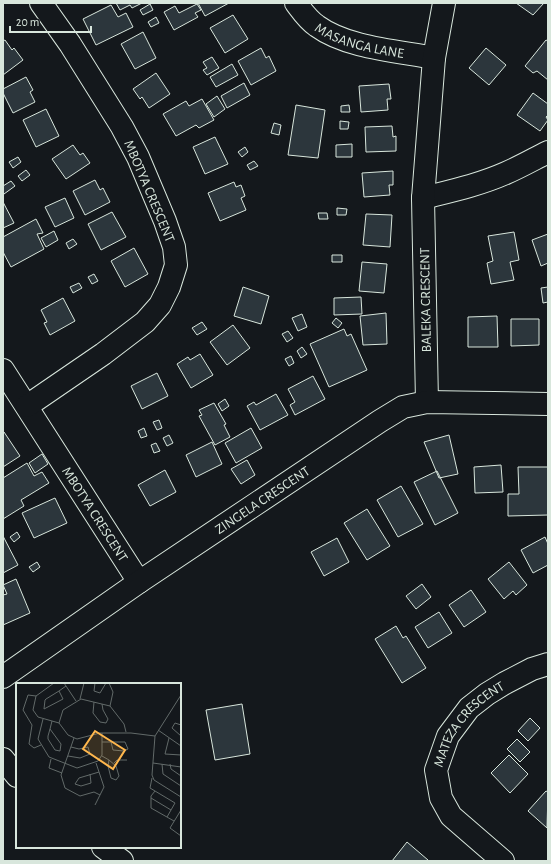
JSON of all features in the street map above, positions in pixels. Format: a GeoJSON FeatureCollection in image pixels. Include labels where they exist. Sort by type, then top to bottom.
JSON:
{"type":"FeatureCollection","features":[{"type":"Feature","properties":{"kind":"street","name":"MBOTYA CRESCENT"},"geometry":{"type":"LineString","coordinates":[[27,406],[103,354],[145,322],[160,305],[169,287],[176,265],[174,247],[165,221],[138,157],[118,120],[70,44],[41,3]]}},
{"type":"Feature","properties":{"kind":"street","name":"MASANGA LANE"},"geometry":{"type":"LineString","coordinates":[[296,3],[305,15],[316,25],[343,40],[366,46],[434,58]]}},
{"type":"Feature","properties":{"kind":"street","name":"BALEKA CRESCENT"},"geometry":{"type":"LineString","coordinates":[[427,402],[423,198],[434,58],[444,3]]}},
{"type":"Feature","properties":{"kind":"street"},"geometry":{"type":"LineString","coordinates":[[423,198],[483,182],[506,173],[548,152]]}},
{"type":"Feature","properties":{"kind":"street","name":"MBOTYA CRESCENT"},"geometry":{"type":"LineString","coordinates":[[3,370],[139,582]]}},
{"type":"Feature","properties":{"kind":"street","name":"ZINGELA CRESCENT"},"geometry":{"type":"LineString","coordinates":[[3,677],[139,582],[380,421],[403,408],[427,402],[548,404]]}},
{"type":"Feature","properties":{"kind":"street","name":"MATEZA CRESCENT"},"geometry":{"type":"LineString","coordinates":[[503,861],[451,816],[441,798],[436,770],[448,736],[469,708],[487,694],[505,683],[532,669],[548,664]]}},
{"type":"Feature","properties":{"kind":"street"},"geometry":{"type":"LineString","coordinates":[[3,759],[16,775]]}},
{"type":"Feature","properties":{"kind":"street"},"geometry":{"type":"LineString","coordinates":[[104,848],[122,861]]}},
{"type":"Feature","properties":{"kind":"building"},"geometry":{"type":"Polygon","coordinates":[[[116,3],[142,3],[132,8],[130,5],[120,10],[116,3]]]}},
{"type":"Feature","properties":{"kind":"building"},"geometry":{"type":"Polygon","coordinates":[[[198,3],[229,3],[205,16],[198,3]]]}},
{"type":"Feature","properties":{"kind":"building"},"geometry":{"type":"Polygon","coordinates":[[[516,3],[544,3],[533,15],[516,3]]]}},
{"type":"Feature","properties":{"kind":"building"},"geometry":{"type":"Polygon","coordinates":[[[150,4],[153,10],[143,15],[140,10],[150,4]]]}},
{"type":"Feature","properties":{"kind":"building"},"geometry":{"type":"Polygon","coordinates":[[[197,4],[201,10],[195,13],[198,17],[174,30],[164,12],[175,6],[179,13],[197,4]]]}},
{"type":"Feature","properties":{"kind":"building"},"geometry":{"type":"Polygon","coordinates":[[[111,5],[118,17],[126,13],[133,27],[96,45],[83,19],[111,5]]]}},
{"type":"Feature","properties":{"kind":"building"},"geometry":{"type":"Polygon","coordinates":[[[233,15],[248,39],[225,53],[210,28],[233,15]]]}},
{"type":"Feature","properties":{"kind":"building"},"geometry":{"type":"Polygon","coordinates":[[[156,17],[159,23],[151,27],[148,22],[156,17]]]}},
{"type":"Feature","properties":{"kind":"building"},"geometry":{"type":"Polygon","coordinates":[[[143,32],[156,58],[135,69],[121,44],[143,32]]]}},
{"type":"Feature","properties":{"kind":"building"},"geometry":{"type":"Polygon","coordinates":[[[5,40],[12,50],[14,48],[23,60],[3,75],[3,41],[5,40]]]}},
{"type":"Feature","properties":{"kind":"building"},"geometry":{"type":"Polygon","coordinates":[[[546,40],[548,41],[548,80],[537,71],[533,73],[525,66],[546,40]]]}},
{"type":"Feature","properties":{"kind":"building"},"geometry":{"type":"Polygon","coordinates":[[[261,48],[266,58],[269,56],[276,71],[251,85],[238,61],[261,48]]]}},
{"type":"Feature","properties":{"kind":"building"},"geometry":{"type":"Polygon","coordinates":[[[486,48],[506,65],[489,85],[469,68],[486,48]]]}},
{"type":"Feature","properties":{"kind":"building"},"geometry":{"type":"Polygon","coordinates":[[[212,57],[219,68],[207,75],[203,70],[207,68],[203,62],[212,57]]]}},
{"type":"Feature","properties":{"kind":"building"},"geometry":{"type":"Polygon","coordinates":[[[232,64],[238,75],[216,87],[210,77],[232,64]]]}},
{"type":"Feature","properties":{"kind":"building"},"geometry":{"type":"Polygon","coordinates":[[[156,73],[170,94],[149,108],[142,97],[140,99],[133,89],[156,73]]]}},
{"type":"Feature","properties":{"kind":"building"},"geometry":{"type":"Polygon","coordinates":[[[26,77],[33,90],[30,92],[35,102],[13,113],[3,93],[3,89],[26,77]]]}},
{"type":"Feature","properties":{"kind":"building"},"geometry":{"type":"Polygon","coordinates":[[[244,83],[250,95],[227,108],[221,96],[244,83]]]}},
{"type":"Feature","properties":{"kind":"building"},"geometry":{"type":"Polygon","coordinates":[[[389,84],[391,99],[387,99],[388,110],[361,112],[359,86],[389,84]]]}},
{"type":"Feature","properties":{"kind":"building"},"geometry":{"type":"Polygon","coordinates":[[[533,93],[548,104],[548,115],[546,117],[548,120],[540,131],[517,115],[533,93]]]}},
{"type":"Feature","properties":{"kind":"building"},"geometry":{"type":"Polygon","coordinates":[[[217,96],[225,109],[214,117],[206,104],[217,96]]]}},
{"type":"Feature","properties":{"kind":"building"},"geometry":{"type":"Polygon","coordinates":[[[202,99],[214,120],[199,128],[196,125],[176,136],[163,114],[186,101],[189,106],[202,99]]]}},
{"type":"Feature","properties":{"kind":"building"},"geometry":{"type":"Polygon","coordinates":[[[296,105],[325,110],[318,158],[288,155],[296,105]]]}},
{"type":"Feature","properties":{"kind":"building"},"geometry":{"type":"Polygon","coordinates":[[[349,105],[350,112],[341,112],[341,106],[349,105]]]}},
{"type":"Feature","properties":{"kind":"building"},"geometry":{"type":"Polygon","coordinates":[[[46,109],[59,136],[36,147],[23,120],[46,109]]]}},
{"type":"Feature","properties":{"kind":"building"},"geometry":{"type":"Polygon","coordinates":[[[340,121],[349,122],[348,129],[340,129],[340,121]]]}},
{"type":"Feature","properties":{"kind":"building"},"geometry":{"type":"Polygon","coordinates":[[[274,123],[281,125],[279,135],[271,133],[274,123]]]}},
{"type":"Feature","properties":{"kind":"building"},"geometry":{"type":"Polygon","coordinates":[[[392,126],[393,137],[396,136],[396,151],[366,152],[365,127],[392,126]]]}},
{"type":"Feature","properties":{"kind":"building"},"geometry":{"type":"Polygon","coordinates":[[[215,137],[228,164],[205,174],[193,147],[215,137]]]}},
{"type":"Feature","properties":{"kind":"building"},"geometry":{"type":"Polygon","coordinates":[[[352,144],[352,157],[336,157],[336,145],[352,144]]]}},
{"type":"Feature","properties":{"kind":"building"},"geometry":{"type":"Polygon","coordinates":[[[73,145],[80,155],[83,153],[90,163],[66,179],[52,159],[73,145]]]}},
{"type":"Feature","properties":{"kind":"building"},"geometry":{"type":"Polygon","coordinates":[[[245,147],[248,152],[242,157],[238,152],[245,147]]]}},
{"type":"Feature","properties":{"kind":"building"},"geometry":{"type":"Polygon","coordinates":[[[18,157],[21,162],[13,168],[9,162],[18,157]]]}},
{"type":"Feature","properties":{"kind":"building"},"geometry":{"type":"Polygon","coordinates":[[[254,161],[258,166],[250,170],[247,165],[254,161]]]}},
{"type":"Feature","properties":{"kind":"building"},"geometry":{"type":"Polygon","coordinates":[[[26,170],[30,175],[22,181],[18,176],[26,170]]]}},
{"type":"Feature","properties":{"kind":"building"},"geometry":{"type":"Polygon","coordinates":[[[393,171],[393,185],[389,185],[390,195],[364,197],[362,173],[393,171]]]}},
{"type":"Feature","properties":{"kind":"building"},"geometry":{"type":"Polygon","coordinates":[[[95,180],[100,190],[103,188],[110,202],[85,215],[73,191],[95,180]]]}},
{"type":"Feature","properties":{"kind":"building"},"geometry":{"type":"Polygon","coordinates":[[[11,181],[15,186],[4,194],[3,186],[11,181]]]}},
{"type":"Feature","properties":{"kind":"building"},"geometry":{"type":"Polygon","coordinates":[[[234,182],[236,187],[241,185],[245,196],[241,198],[246,210],[220,221],[208,193],[234,182]]]}},
{"type":"Feature","properties":{"kind":"building"},"geometry":{"type":"Polygon","coordinates":[[[65,198],[74,218],[55,227],[45,207],[65,198]]]}},
{"type":"Feature","properties":{"kind":"building"},"geometry":{"type":"Polygon","coordinates":[[[3,202],[14,223],[3,228],[3,202]]]}},
{"type":"Feature","properties":{"kind":"building"},"geometry":{"type":"Polygon","coordinates":[[[337,208],[347,209],[346,215],[337,215],[337,208]]]}},
{"type":"Feature","properties":{"kind":"building"},"geometry":{"type":"Polygon","coordinates":[[[112,212],[126,237],[101,250],[88,224],[112,212]]]}},
{"type":"Feature","properties":{"kind":"building"},"geometry":{"type":"Polygon","coordinates":[[[318,213],[327,213],[328,219],[319,219],[318,213]]]}},
{"type":"Feature","properties":{"kind":"building"},"geometry":{"type":"Polygon","coordinates":[[[366,214],[392,215],[390,247],[363,245],[366,214]]]}},
{"type":"Feature","properties":{"kind":"building"},"geometry":{"type":"Polygon","coordinates":[[[36,219],[43,233],[37,234],[44,249],[11,267],[3,252],[3,237],[36,219]]]}},
{"type":"Feature","properties":{"kind":"building"},"geometry":{"type":"Polygon","coordinates":[[[54,231],[58,240],[46,247],[41,238],[54,231]]]}},
{"type":"Feature","properties":{"kind":"building"},"geometry":{"type":"Polygon","coordinates":[[[514,232],[519,260],[510,262],[514,280],[491,284],[487,263],[493,261],[488,236],[514,232]]]}},
{"type":"Feature","properties":{"kind":"building"},"geometry":{"type":"Polygon","coordinates":[[[548,234],[548,263],[541,266],[532,240],[548,234]]]}},
{"type":"Feature","properties":{"kind":"building"},"geometry":{"type":"Polygon","coordinates":[[[73,239],[77,244],[69,249],[66,243],[73,239]]]}},
{"type":"Feature","properties":{"kind":"building"},"geometry":{"type":"Polygon","coordinates":[[[134,248],[148,274],[125,287],[111,261],[134,248]]]}},
{"type":"Feature","properties":{"kind":"building"},"geometry":{"type":"Polygon","coordinates":[[[332,255],[342,255],[342,262],[332,262],[332,255]]]}},
{"type":"Feature","properties":{"kind":"building"},"geometry":{"type":"Polygon","coordinates":[[[362,262],[387,264],[384,293],[359,291],[362,262]]]}},
{"type":"Feature","properties":{"kind":"building"},"geometry":{"type":"Polygon","coordinates":[[[94,274],[98,281],[92,284],[88,277],[94,274]]]}},
{"type":"Feature","properties":{"kind":"building"},"geometry":{"type":"Polygon","coordinates":[[[79,283],[82,288],[73,293],[70,287],[79,283]]]}},
{"type":"Feature","properties":{"kind":"building"},"geometry":{"type":"Polygon","coordinates":[[[243,287],[269,296],[261,324],[234,316],[243,287]]]}},
{"type":"Feature","properties":{"kind":"building"},"geometry":{"type":"Polygon","coordinates":[[[548,287],[548,302],[543,303],[541,288],[548,287]]]}},
{"type":"Feature","properties":{"kind":"building"},"geometry":{"type":"Polygon","coordinates":[[[361,297],[362,314],[334,315],[334,298],[361,297]]]}},
{"type":"Feature","properties":{"kind":"building"},"geometry":{"type":"Polygon","coordinates":[[[63,298],[75,321],[50,335],[44,323],[47,322],[41,310],[63,298]]]}},
{"type":"Feature","properties":{"kind":"building"},"geometry":{"type":"Polygon","coordinates":[[[386,313],[387,344],[363,345],[360,316],[386,313]]]}},
{"type":"Feature","properties":{"kind":"building"},"geometry":{"type":"Polygon","coordinates":[[[302,314],[307,327],[298,331],[292,318],[302,314]]]}},
{"type":"Feature","properties":{"kind":"building"},"geometry":{"type":"Polygon","coordinates":[[[497,316],[498,347],[468,347],[468,317],[497,316]]]}},
{"type":"Feature","properties":{"kind":"building"},"geometry":{"type":"Polygon","coordinates":[[[336,318],[342,323],[338,328],[332,323],[336,318]]]}},
{"type":"Feature","properties":{"kind":"building"},"geometry":{"type":"Polygon","coordinates":[[[511,319],[539,319],[539,345],[511,346],[511,319]]]}},
{"type":"Feature","properties":{"kind":"building"},"geometry":{"type":"Polygon","coordinates":[[[202,322],[207,329],[197,335],[192,328],[202,322]]]}},
{"type":"Feature","properties":{"kind":"building"},"geometry":{"type":"Polygon","coordinates":[[[233,325],[250,348],[227,365],[210,342],[233,325]]]}},
{"type":"Feature","properties":{"kind":"building"},"geometry":{"type":"Polygon","coordinates":[[[344,329],[347,336],[351,334],[367,370],[329,387],[310,344],[344,329]]]}},
{"type":"Feature","properties":{"kind":"building"},"geometry":{"type":"Polygon","coordinates":[[[288,331],[293,338],[287,342],[282,334],[288,331]]]}},
{"type":"Feature","properties":{"kind":"building"},"geometry":{"type":"Polygon","coordinates":[[[302,347],[307,354],[301,358],[297,351],[302,347]]]}},
{"type":"Feature","properties":{"kind":"building"},"geometry":{"type":"Polygon","coordinates":[[[200,354],[213,375],[191,388],[177,364],[188,357],[190,360],[200,354]]]}},
{"type":"Feature","properties":{"kind":"building"},"geometry":{"type":"Polygon","coordinates":[[[291,356],[294,363],[289,366],[285,359],[291,356]]]}},
{"type":"Feature","properties":{"kind":"building"},"geometry":{"type":"Polygon","coordinates":[[[157,373],[168,396],[142,409],[131,386],[157,373]]]}},
{"type":"Feature","properties":{"kind":"building"},"geometry":{"type":"Polygon","coordinates":[[[313,376],[325,399],[295,415],[290,405],[295,402],[288,389],[313,376]]]}},
{"type":"Feature","properties":{"kind":"building"},"geometry":{"type":"Polygon","coordinates":[[[276,394],[288,415],[260,430],[247,406],[254,402],[256,405],[276,394]]]}},
{"type":"Feature","properties":{"kind":"building"},"geometry":{"type":"Polygon","coordinates":[[[225,399],[229,406],[222,411],[218,404],[225,399]]]}},
{"type":"Feature","properties":{"kind":"building"},"geometry":{"type":"Polygon","coordinates":[[[214,403],[226,424],[224,425],[230,437],[215,445],[199,416],[202,415],[199,410],[214,403]]]}},
{"type":"Feature","properties":{"kind":"building"},"geometry":{"type":"Polygon","coordinates":[[[159,420],[162,428],[157,430],[153,422],[159,420]]]}},
{"type":"Feature","properties":{"kind":"building"},"geometry":{"type":"Polygon","coordinates":[[[144,428],[147,436],[141,438],[138,431],[144,428]]]}},
{"type":"Feature","properties":{"kind":"building"},"geometry":{"type":"Polygon","coordinates":[[[251,428],[262,448],[236,463],[225,443],[251,428]]]}},
{"type":"Feature","properties":{"kind":"building"},"geometry":{"type":"Polygon","coordinates":[[[4,432],[20,456],[3,467],[3,433],[4,432]]]}},
{"type":"Feature","properties":{"kind":"building"},"geometry":{"type":"Polygon","coordinates":[[[169,435],[173,443],[167,446],[163,438],[169,435]]]}},
{"type":"Feature","properties":{"kind":"building"},"geometry":{"type":"Polygon","coordinates":[[[449,435],[458,474],[439,478],[424,442],[449,435]]]}},
{"type":"Feature","properties":{"kind":"building"},"geometry":{"type":"Polygon","coordinates":[[[212,442],[222,464],[196,477],[186,455],[212,442]]]}},
{"type":"Feature","properties":{"kind":"building"},"geometry":{"type":"Polygon","coordinates":[[[156,443],[160,451],[154,453],[151,445],[156,443]]]}},
{"type":"Feature","properties":{"kind":"building"},"geometry":{"type":"Polygon","coordinates":[[[42,454],[48,464],[35,473],[29,463],[42,454]]]}},
{"type":"Feature","properties":{"kind":"building"},"geometry":{"type":"Polygon","coordinates":[[[247,460],[255,475],[241,484],[231,469],[247,460]]]}},
{"type":"Feature","properties":{"kind":"building"},"geometry":{"type":"Polygon","coordinates":[[[27,463],[34,476],[42,472],[49,483],[21,500],[24,506],[3,519],[3,478],[27,463]]]}},
{"type":"Feature","properties":{"kind":"building"},"geometry":{"type":"Polygon","coordinates":[[[501,465],[503,492],[475,493],[474,467],[501,465]]]}},
{"type":"Feature","properties":{"kind":"building"},"geometry":{"type":"Polygon","coordinates":[[[518,467],[548,467],[548,515],[508,516],[508,494],[519,494],[518,467]]]}},
{"type":"Feature","properties":{"kind":"building"},"geometry":{"type":"Polygon","coordinates":[[[165,470],[176,492],[150,506],[138,485],[165,470]]]}},
{"type":"Feature","properties":{"kind":"building"},"geometry":{"type":"Polygon","coordinates":[[[437,471],[458,513],[435,525],[414,482],[437,471]]]}},
{"type":"Feature","properties":{"kind":"building"},"geometry":{"type":"Polygon","coordinates":[[[401,486],[423,524],[398,537],[377,500],[401,486]]]}},
{"type":"Feature","properties":{"kind":"building"},"geometry":{"type":"Polygon","coordinates":[[[55,498],[67,523],[34,538],[22,513],[55,498]]]}},
{"type":"Feature","properties":{"kind":"building"},"geometry":{"type":"Polygon","coordinates":[[[367,509],[390,546],[367,560],[344,523],[367,509]]]}},
{"type":"Feature","properties":{"kind":"building"},"geometry":{"type":"Polygon","coordinates":[[[17,532],[20,537],[14,542],[10,537],[17,532]]]}},
{"type":"Feature","properties":{"kind":"building"},"geometry":{"type":"Polygon","coordinates":[[[3,536],[18,565],[3,573],[3,536]]]}},
{"type":"Feature","properties":{"kind":"building"},"geometry":{"type":"Polygon","coordinates":[[[545,537],[548,544],[548,565],[533,573],[521,550],[545,537]]]}},
{"type":"Feature","properties":{"kind":"building"},"geometry":{"type":"Polygon","coordinates":[[[337,538],[349,562],[324,576],[311,552],[337,538]]]}},
{"type":"Feature","properties":{"kind":"building"},"geometry":{"type":"Polygon","coordinates":[[[37,562],[40,567],[33,572],[29,567],[37,562]]]}},
{"type":"Feature","properties":{"kind":"building"},"geometry":{"type":"Polygon","coordinates":[[[509,562],[527,585],[516,595],[513,591],[504,599],[488,579],[509,562]]]}},
{"type":"Feature","properties":{"kind":"building"},"geometry":{"type":"Polygon","coordinates":[[[16,579],[30,613],[3,625],[3,595],[7,594],[3,585],[16,579]]]}},
{"type":"Feature","properties":{"kind":"building"},"geometry":{"type":"Polygon","coordinates":[[[422,584],[431,597],[416,609],[406,596],[422,584]]]}},
{"type":"Feature","properties":{"kind":"building"},"geometry":{"type":"Polygon","coordinates":[[[471,590],[486,612],[464,627],[449,605],[471,590]]]}},
{"type":"Feature","properties":{"kind":"building"},"geometry":{"type":"Polygon","coordinates":[[[439,612],[452,633],[428,648],[415,627],[439,612]]]}},
{"type":"Feature","properties":{"kind":"building"},"geometry":{"type":"Polygon","coordinates":[[[396,626],[403,638],[406,636],[426,668],[402,683],[375,639],[396,626]]]}},
{"type":"Feature","properties":{"kind":"building"},"geometry":{"type":"Polygon","coordinates":[[[242,704],[250,754],[215,760],[206,710],[242,704]]]}},
{"type":"Feature","properties":{"kind":"building"},"geometry":{"type":"Polygon","coordinates":[[[530,718],[540,728],[528,741],[518,731],[530,718]]]}},
{"type":"Feature","properties":{"kind":"building"},"geometry":{"type":"Polygon","coordinates":[[[517,739],[530,752],[520,762],[507,749],[517,739]]]}},
{"type":"Feature","properties":{"kind":"building"},"geometry":{"type":"Polygon","coordinates":[[[509,755],[528,774],[510,793],[491,773],[509,755]]]}},
{"type":"Feature","properties":{"kind":"building"},"geometry":{"type":"Polygon","coordinates":[[[546,791],[548,792],[547,828],[528,811],[546,791]]]}},
{"type":"Feature","properties":{"kind":"building"},"geometry":{"type":"Polygon","coordinates":[[[407,842],[428,860],[392,861],[407,842]]]}}]}
